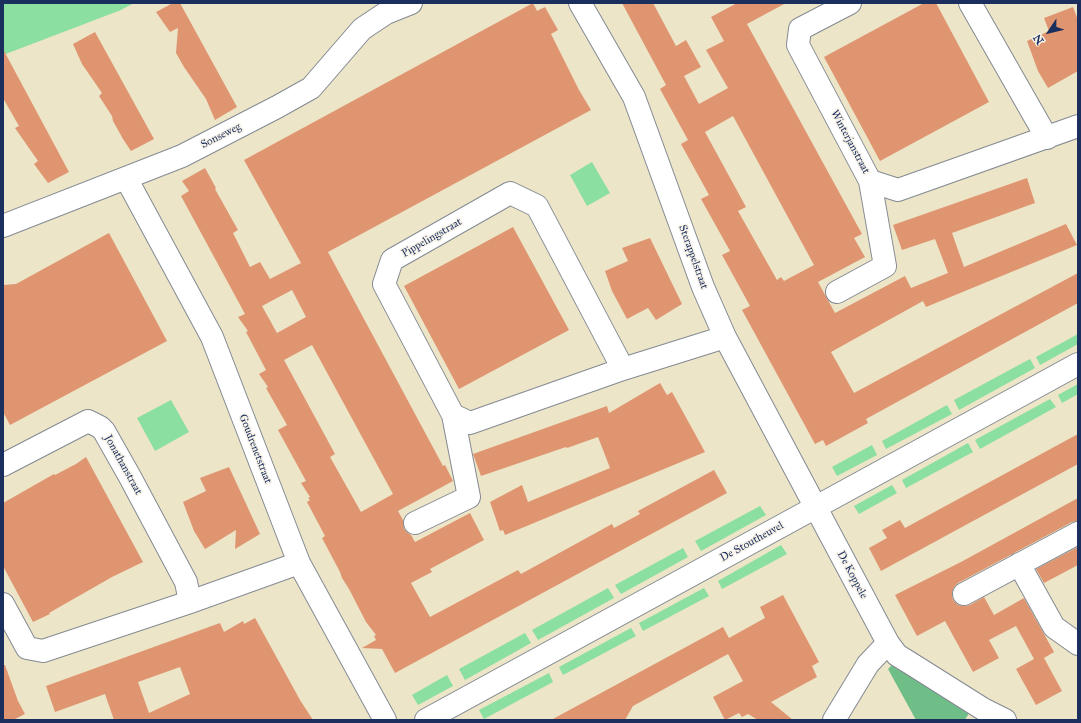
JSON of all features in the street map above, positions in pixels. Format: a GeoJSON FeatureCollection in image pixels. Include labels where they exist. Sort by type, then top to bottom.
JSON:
{"type":"FeatureCollection","features":[{"type":"Feature","properties":{"kind":"street","name":"Sonseweg"},"geometry":{"type":"LineString","coordinates":[[3,226],[182,156],[277,107],[311,88],[362,28],[386,13],[411,3]]}},
{"type":"Feature","properties":{"kind":"street","name":"Sterappelstraat"},"geometry":{"type":"LineString","coordinates":[[580,3],[634,97],[703,287],[725,337],[815,507]]}},
{"type":"Feature","properties":{"kind":"street","name":"Winterjanstraat"},"geometry":{"type":"LineString","coordinates":[[850,3],[800,29],[798,45],[870,181],[898,190],[1078,126]]}},
{"type":"Feature","properties":{"kind":"street"},"geometry":{"type":"LineString","coordinates":[[970,3],[1047,138]]}},
{"type":"Feature","properties":{"kind":"street","name":"Goudrenetstraat"},"geometry":{"type":"LineString","coordinates":[[126,178],[212,337],[299,563],[385,720]]}},
{"type":"Feature","properties":{"kind":"street"},"geometry":{"type":"LineString","coordinates":[[837,292],[885,266],[870,181]]}},
{"type":"Feature","properties":{"kind":"street","name":"Pippelingstraat"},"geometry":{"type":"LineString","coordinates":[[453,415],[384,284],[392,260],[510,193],[537,206],[623,369]]}},
{"type":"Feature","properties":{"kind":"street"},"geometry":{"type":"LineString","coordinates":[[453,415],[470,423],[623,369],[725,337]]}},
{"type":"Feature","properties":{"kind":"street","name":"De Stoutheuvel"},"geometry":{"type":"LineString","coordinates":[[426,720],[1078,364]]}},
{"type":"Feature","properties":{"kind":"street"},"geometry":{"type":"LineString","coordinates":[[416,523],[469,498],[453,415]]}},
{"type":"Feature","properties":{"kind":"street","name":"Jonathanstraat"},"geometry":{"type":"LineString","coordinates":[[3,465],[88,421],[100,426],[112,444],[186,582],[190,602]]}},
{"type":"Feature","properties":{"kind":"street","name":"De Koppele"},"geometry":{"type":"LineString","coordinates":[[815,507],[888,643],[897,655],[983,709],[1005,720]]}},
{"type":"Feature","properties":{"kind":"street"},"geometry":{"type":"LineString","coordinates":[[964,594],[1078,533]]}},
{"type":"Feature","properties":{"kind":"street"},"geometry":{"type":"LineString","coordinates":[[3,604],[27,648],[43,651],[190,602],[299,563]]}},
{"type":"Feature","properties":{"kind":"street"},"geometry":{"type":"LineString","coordinates":[[1019,564],[1054,627],[1078,644]]}},
{"type":"Feature","properties":{"kind":"street"},"geometry":{"type":"LineString","coordinates":[[834,720],[868,664],[888,643]]}},
{"type":"Feature","properties":{"kind":"green space"},"geometry":{"type":"Polygon","coordinates":[[[3,3],[134,3],[121,10],[3,55],[3,3]]]}},
{"type":"Feature","properties":{"kind":"green space"},"geometry":{"type":"Polygon","coordinates":[[[592,162],[610,193],[587,206],[570,175],[592,162]]]}},
{"type":"Feature","properties":{"kind":"green space"},"geometry":{"type":"Polygon","coordinates":[[[1078,334],[1078,344],[1040,365],[1036,357],[1078,334]]]}},
{"type":"Feature","properties":{"kind":"green space"},"geometry":{"type":"Polygon","coordinates":[[[1030,359],[1035,368],[959,410],[954,400],[1030,359]]]}},
{"type":"Feature","properties":{"kind":"green space"},"geometry":{"type":"Polygon","coordinates":[[[1078,384],[1078,394],[1062,403],[1058,395],[1078,384]]]}},
{"type":"Feature","properties":{"kind":"green space"},"geometry":{"type":"Polygon","coordinates":[[[1050,399],[1056,407],[980,449],[975,440],[1050,399]]]}},
{"type":"Feature","properties":{"kind":"green space"},"geometry":{"type":"Polygon","coordinates":[[[171,400],[189,432],[155,451],[137,418],[171,400]]]}},
{"type":"Feature","properties":{"kind":"green space"},"geometry":{"type":"Polygon","coordinates":[[[947,405],[952,414],[886,449],[882,441],[947,405]]]}},
{"type":"Feature","properties":{"kind":"green space"},"geometry":{"type":"Polygon","coordinates":[[[968,443],[973,452],[906,488],[902,480],[968,443]]]}},
{"type":"Feature","properties":{"kind":"green space"},"geometry":{"type":"Polygon","coordinates":[[[872,445],[877,455],[837,476],[832,467],[872,445]]]}},
{"type":"Feature","properties":{"kind":"green space"},"geometry":{"type":"Polygon","coordinates":[[[892,485],[897,493],[859,514],[854,506],[892,485]]]}},
{"type":"Feature","properties":{"kind":"green space"},"geometry":{"type":"Polygon","coordinates":[[[760,506],[766,515],[701,551],[695,541],[760,506]]]}},
{"type":"Feature","properties":{"kind":"green space"},"geometry":{"type":"Polygon","coordinates":[[[781,545],[787,554],[722,589],[718,581],[781,545]]]}},
{"type":"Feature","properties":{"kind":"green space"},"geometry":{"type":"Polygon","coordinates":[[[683,548],[688,557],[621,594],[615,585],[683,548]]]}},
{"type":"Feature","properties":{"kind":"green space"},"geometry":{"type":"Polygon","coordinates":[[[608,588],[614,598],[538,640],[532,630],[608,588]]]}},
{"type":"Feature","properties":{"kind":"green space"},"geometry":{"type":"Polygon","coordinates":[[[704,588],[709,596],[643,631],[639,623],[704,588]]]}},
{"type":"Feature","properties":{"kind":"green space"},"geometry":{"type":"Polygon","coordinates":[[[631,628],[636,636],[563,675],[559,667],[631,628]]]}},
{"type":"Feature","properties":{"kind":"green space"},"geometry":{"type":"Polygon","coordinates":[[[525,633],[531,643],[465,680],[459,669],[525,633]]]}},
{"type":"Feature","properties":{"kind":"green space"},"geometry":{"type":"Polygon","coordinates":[[[892,665],[969,713],[965,720],[916,720],[888,669],[892,665]]]}},
{"type":"Feature","properties":{"kind":"green space"},"geometry":{"type":"Polygon","coordinates":[[[549,673],[553,682],[484,719],[479,710],[549,673]]]}},
{"type":"Feature","properties":{"kind":"green space"},"geometry":{"type":"Polygon","coordinates":[[[447,675],[453,686],[418,705],[412,695],[447,675]]]}},
{"type":"Feature","properties":{"kind":"building"},"geometry":{"type":"Polygon","coordinates":[[[173,3],[180,3],[237,107],[215,120],[206,99],[176,53],[178,28],[170,32],[156,12],[173,3]]]}},
{"type":"Feature","properties":{"kind":"building"},"geometry":{"type":"Polygon","coordinates":[[[533,3],[537,11],[545,7],[558,30],[551,34],[579,90],[591,110],[328,252],[443,466],[445,465],[453,481],[398,511],[403,520],[404,529],[411,535],[415,542],[470,513],[484,540],[430,569],[432,572],[411,583],[430,617],[518,570],[521,574],[612,524],[614,528],[640,514],[638,511],[714,470],[727,493],[395,673],[382,649],[362,648],[376,640],[374,636],[376,635],[366,622],[342,578],[322,538],[325,536],[307,502],[310,500],[308,498],[310,497],[301,483],[306,481],[278,430],[287,425],[266,388],[268,387],[259,374],[266,370],[246,332],[248,331],[238,317],[245,314],[181,196],[189,191],[182,181],[205,168],[238,230],[233,233],[250,267],[260,262],[270,279],[301,263],[244,160],[533,3]],[[292,290],[262,306],[277,333],[306,317],[292,290]],[[312,345],[284,360],[335,454],[330,457],[361,512],[393,494],[312,345]]]}},
{"type":"Feature","properties":{"kind":"building"},"geometry":{"type":"Polygon","coordinates":[[[622,3],[653,3],[676,46],[686,40],[701,67],[684,76],[699,104],[728,88],[706,50],[724,41],[711,17],[737,3],[786,3],[747,24],[862,234],[854,238],[865,257],[818,282],[835,313],[905,276],[911,288],[948,273],[935,239],[902,250],[893,225],[1027,178],[1035,203],[952,233],[964,267],[1066,224],[1077,245],[926,307],[923,301],[831,352],[854,393],[1078,273],[1078,303],[866,419],[868,423],[826,446],[823,440],[815,444],[742,310],[750,306],[722,255],[730,251],[701,199],[709,195],[681,144],[688,140],[660,89],[666,85],[622,3]],[[733,116],[705,132],[746,207],[738,211],[777,280],[781,277],[784,281],[814,265],[733,116]]]}},
{"type":"Feature","properties":{"kind":"building"},"geometry":{"type":"Polygon","coordinates":[[[924,3],[936,3],[989,102],[880,161],[824,57],[924,3]]]}},
{"type":"Feature","properties":{"kind":"building"},"geometry":{"type":"Polygon","coordinates":[[[1073,7],[1078,20],[1078,71],[1048,88],[1038,71],[1027,41],[1049,31],[1044,18],[1073,7]]]}},
{"type":"Feature","properties":{"kind":"building"},"geometry":{"type":"Polygon","coordinates":[[[95,32],[154,139],[131,151],[99,96],[102,93],[82,64],[73,44],[95,32]]]}},
{"type":"Feature","properties":{"kind":"building"},"geometry":{"type":"Polygon","coordinates":[[[3,49],[69,172],[48,183],[34,164],[38,161],[15,128],[19,126],[3,98],[3,49]]]}},
{"type":"Feature","properties":{"kind":"building"},"geometry":{"type":"Polygon","coordinates":[[[513,227],[569,330],[459,389],[404,286],[513,227]]]}},
{"type":"Feature","properties":{"kind":"building"},"geometry":{"type":"Polygon","coordinates":[[[109,233],[167,341],[10,425],[3,412],[3,285],[16,284],[109,233]]]}},
{"type":"Feature","properties":{"kind":"building"},"geometry":{"type":"Polygon","coordinates":[[[650,238],[682,304],[656,320],[648,308],[627,319],[612,291],[605,271],[628,261],[622,248],[650,238]]]}},
{"type":"Feature","properties":{"kind":"building"},"geometry":{"type":"Polygon","coordinates":[[[660,383],[667,395],[672,392],[705,452],[505,535],[503,530],[500,531],[490,502],[522,485],[528,502],[610,468],[598,437],[481,476],[473,454],[607,406],[609,413],[660,383]]]}},
{"type":"Feature","properties":{"kind":"building"},"geometry":{"type":"Polygon","coordinates":[[[1078,434],[1078,464],[881,571],[869,548],[887,538],[882,530],[900,520],[905,528],[1078,434]]]}},
{"type":"Feature","properties":{"kind":"building"},"geometry":{"type":"Polygon","coordinates":[[[86,457],[143,562],[112,577],[49,613],[50,614],[33,622],[3,566],[3,503],[54,474],[55,475],[76,464],[86,457]]]}},
{"type":"Feature","properties":{"kind":"building"},"geometry":{"type":"Polygon","coordinates":[[[229,467],[260,534],[235,549],[236,530],[205,549],[194,531],[183,502],[206,491],[200,478],[229,467]]]}},
{"type":"Feature","properties":{"kind":"building"},"geometry":{"type":"Polygon","coordinates":[[[1078,498],[1078,521],[1072,522],[958,583],[954,587],[952,593],[953,600],[958,605],[963,606],[970,605],[984,597],[994,615],[1024,598],[1054,652],[1044,658],[1062,691],[1036,705],[1016,669],[1034,659],[1016,626],[989,640],[999,658],[973,672],[945,621],[917,636],[895,595],[961,562],[1078,498]]]}},
{"type":"Feature","properties":{"kind":"building"},"geometry":{"type":"Polygon","coordinates":[[[1078,547],[1078,565],[1044,583],[1036,569],[1078,547]]]}},
{"type":"Feature","properties":{"kind":"building"},"geometry":{"type":"Polygon","coordinates":[[[783,595],[819,662],[812,666],[817,677],[771,702],[793,720],[758,720],[748,714],[742,717],[739,713],[725,720],[713,697],[743,681],[728,654],[633,706],[625,720],[551,720],[723,627],[729,638],[765,618],[760,607],[783,595]]]}},
{"type":"Feature","properties":{"kind":"building"},"geometry":{"type":"Polygon","coordinates":[[[255,618],[300,700],[313,720],[114,720],[105,694],[55,712],[46,686],[220,623],[224,632],[243,621],[244,624],[255,618]],[[180,667],[138,682],[149,713],[190,694],[180,667]]]}},
{"type":"Feature","properties":{"kind":"building"},"geometry":{"type":"Polygon","coordinates":[[[3,665],[5,665],[18,701],[25,714],[13,720],[3,720],[3,665]]]}}]}
